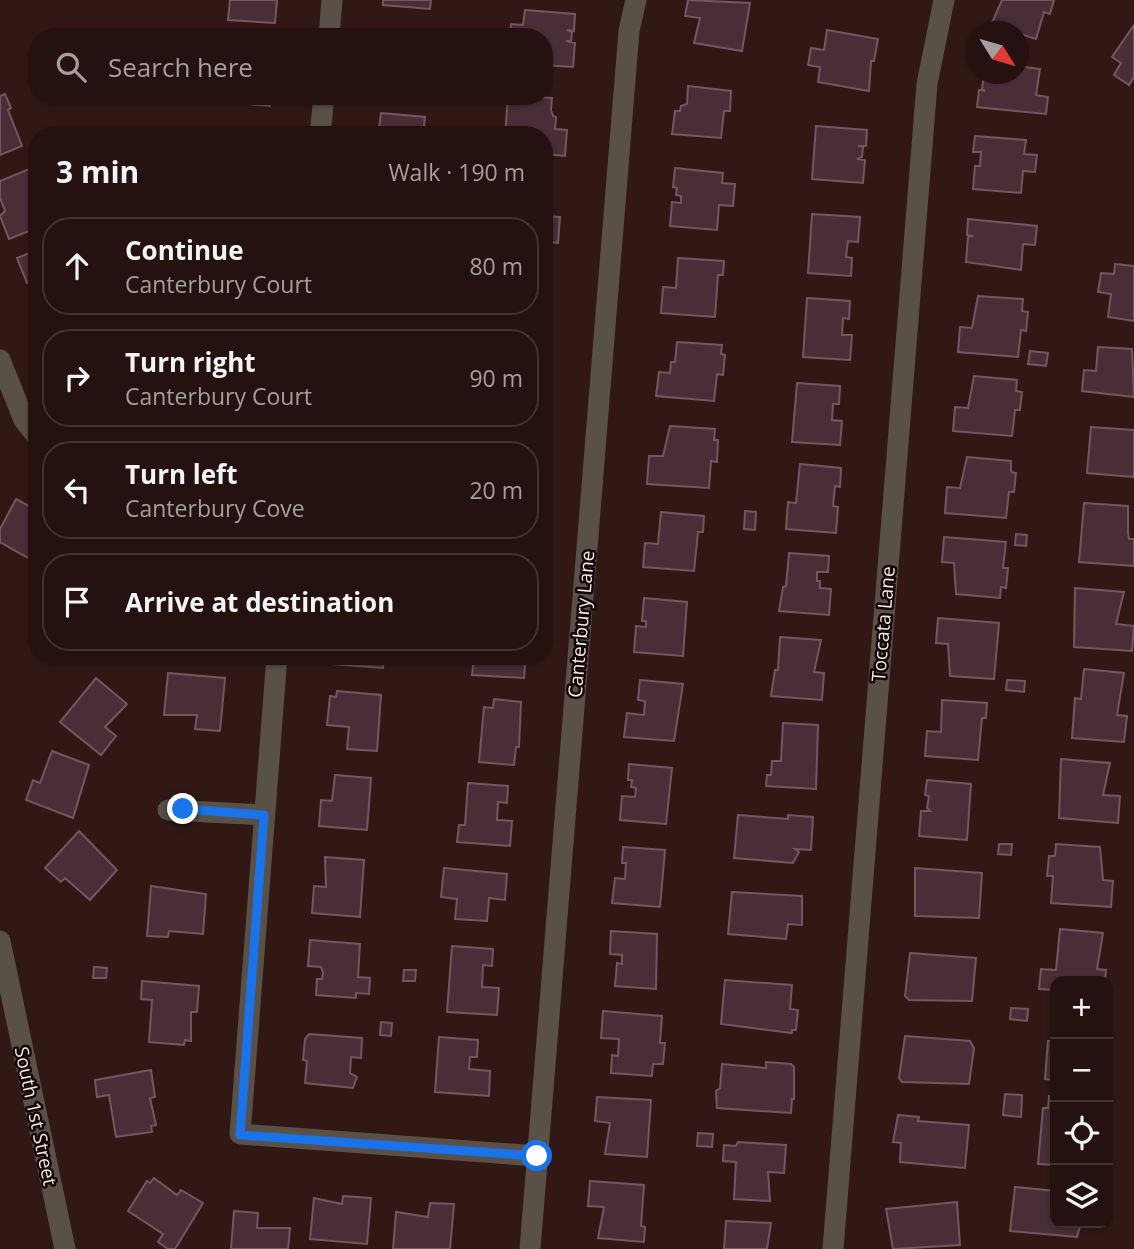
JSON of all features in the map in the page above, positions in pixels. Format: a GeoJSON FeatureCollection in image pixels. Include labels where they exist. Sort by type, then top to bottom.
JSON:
{"type":"FeatureCollection","features":[{"type":"Feature","properties":{"kind":"street"},"geometry":{"type":"LineString","coordinates":[[330,28],[332,0]]}},
{"type":"Feature","properties":{"kind":"street","name":"Canterbury Lane"},"geometry":{"type":"LineString","coordinates":[[530,1249],[629,31],[636,0]]}},
{"type":"Feature","properties":{"kind":"street","name":"Toccata Lane"},"geometry":{"type":"LineString","coordinates":[[833,1249],[927,84],[944,0]]}},
{"type":"Feature","properties":{"kind":"street"},"geometry":{"type":"LineString","coordinates":[[321,126],[323,105]]}},
{"type":"Feature","properties":{"kind":"street"},"geometry":{"type":"LineString","coordinates":[[0,360],[28,425]]}},
{"type":"Feature","properties":{"kind":"street"},"geometry":{"type":"LineString","coordinates":[[275,665],[240,1135],[537,1156]]}},
{"type":"Feature","properties":{"kind":"street"},"geometry":{"type":"LineString","coordinates":[[168,810],[264,815]]}},
{"type":"Feature","properties":{"kind":"street","name":"South 1st Street"},"geometry":{"type":"LineString","coordinates":[[0,942],[65,1249]]}},
{"type":"Feature","properties":{"kind":"building"},"geometry":{"type":"Polygon","coordinates":[[[230,0],[277,0],[275,23],[228,20],[230,0]]]}},
{"type":"Feature","properties":{"kind":"building"},"geometry":{"type":"Polygon","coordinates":[[[383,0],[431,0],[430,9],[383,5],[383,0]]]}},
{"type":"Feature","properties":{"kind":"building"},"geometry":{"type":"Polygon","coordinates":[[[688,0],[750,3],[742,51],[694,43],[700,18],[685,16],[688,0]]]}},
{"type":"Feature","properties":{"kind":"building"},"geometry":{"type":"Polygon","coordinates":[[[1002,0],[1054,0],[1050,14],[1044,12],[1036,39],[1029,37],[1029,21],[993,21],[1002,0]]]}},
{"type":"Feature","properties":{"kind":"building"},"geometry":{"type":"Polygon","coordinates":[[[525,10],[575,14],[574,31],[567,30],[572,32],[571,41],[566,41],[575,43],[573,67],[553,66],[553,28],[511,28],[511,24],[523,25],[525,10]]]}},
{"type":"Feature","properties":{"kind":"building"},"geometry":{"type":"Polygon","coordinates":[[[1134,25],[1134,77],[1129,85],[1114,75],[1121,63],[1112,57],[1134,25]]]}},
{"type":"Feature","properties":{"kind":"building"},"geometry":{"type":"Polygon","coordinates":[[[827,30],[878,39],[874,61],[871,61],[869,91],[818,82],[820,67],[808,65],[811,48],[824,50],[827,30]]]}},
{"type":"Feature","properties":{"kind":"building"},"geometry":{"type":"Polygon","coordinates":[[[1029,68],[1040,69],[1036,95],[1048,97],[1046,114],[977,107],[979,90],[985,91],[982,89],[983,84],[1029,84],[1029,68]]]}},
{"type":"Feature","properties":{"kind":"building"},"geometry":{"type":"Polygon","coordinates":[[[688,86],[731,91],[730,111],[724,111],[721,138],[672,134],[675,111],[680,111],[681,106],[687,104],[688,86]]]}},
{"type":"Feature","properties":{"kind":"building"},"geometry":{"type":"Polygon","coordinates":[[[5,94],[11,108],[8,110],[22,146],[0,155],[0,96],[5,94]]]}},
{"type":"Feature","properties":{"kind":"building"},"geometry":{"type":"Polygon","coordinates":[[[507,105],[551,105],[553,116],[556,117],[555,129],[567,130],[565,156],[553,155],[553,126],[506,126],[507,105]]]}},
{"type":"Feature","properties":{"kind":"building"},"geometry":{"type":"Polygon","coordinates":[[[381,113],[425,117],[424,126],[379,126],[381,113]]]}},
{"type":"Feature","properties":{"kind":"building"},"geometry":{"type":"Polygon","coordinates":[[[816,126],[867,130],[866,146],[858,146],[863,147],[862,157],[857,159],[865,160],[863,183],[812,179],[816,126]]]}},
{"type":"Feature","properties":{"kind":"building"},"geometry":{"type":"Polygon","coordinates":[[[975,136],[1026,140],[1024,154],[1037,155],[1035,172],[1023,171],[1021,193],[973,189],[975,166],[980,166],[981,152],[973,152],[975,136]]]}},
{"type":"Feature","properties":{"kind":"building"},"geometry":{"type":"Polygon","coordinates":[[[675,168],[723,173],[722,183],[735,184],[733,206],[719,205],[717,230],[670,226],[672,202],[681,203],[681,196],[676,195],[677,188],[673,187],[675,168]]]}},
{"type":"Feature","properties":{"kind":"building"},"geometry":{"type":"Polygon","coordinates":[[[28,169],[28,232],[9,239],[0,216],[5,211],[0,198],[0,181],[28,169]]]}},
{"type":"Feature","properties":{"kind":"building"},"geometry":{"type":"Polygon","coordinates":[[[812,214],[860,217],[858,242],[848,241],[846,257],[852,258],[851,276],[808,273],[812,214]]]}},
{"type":"Feature","properties":{"kind":"building"},"geometry":{"type":"Polygon","coordinates":[[[553,216],[560,217],[558,243],[553,242],[553,216]]]}},
{"type":"Feature","properties":{"kind":"building"},"geometry":{"type":"Polygon","coordinates":[[[968,219],[1037,226],[1035,245],[1023,244],[1021,270],[966,262],[968,237],[973,236],[967,235],[968,219]]]}},
{"type":"Feature","properties":{"kind":"building"},"geometry":{"type":"Polygon","coordinates":[[[28,254],[28,283],[27,283],[17,258],[28,254]]]}},
{"type":"Feature","properties":{"kind":"building"},"geometry":{"type":"Polygon","coordinates":[[[678,258],[724,261],[723,275],[718,275],[715,317],[661,313],[663,287],[676,288],[678,258]]]}},
{"type":"Feature","properties":{"kind":"building"},"geometry":{"type":"Polygon","coordinates":[[[1115,264],[1134,266],[1134,321],[1108,317],[1111,294],[1098,292],[1101,273],[1114,274],[1115,264]]]}},
{"type":"Feature","properties":{"kind":"building"},"geometry":{"type":"Polygon","coordinates":[[[978,296],[1023,299],[1022,311],[1028,312],[1026,331],[1021,330],[1018,357],[958,352],[960,327],[972,328],[978,296]]]}},
{"type":"Feature","properties":{"kind":"building"},"geometry":{"type":"Polygon","coordinates":[[[807,298],[850,301],[849,319],[843,318],[842,335],[852,335],[850,360],[803,357],[807,298]]]}},
{"type":"Feature","properties":{"kind":"building"},"geometry":{"type":"Polygon","coordinates":[[[677,342],[722,345],[721,354],[725,355],[723,375],[717,374],[714,401],[656,396],[659,372],[670,373],[671,362],[675,362],[677,342]]]}},
{"type":"Feature","properties":{"kind":"building"},"geometry":{"type":"Polygon","coordinates":[[[1098,347],[1132,349],[1134,397],[1082,391],[1084,370],[1096,371],[1098,347]]]}},
{"type":"Feature","properties":{"kind":"building"},"geometry":{"type":"Polygon","coordinates":[[[1030,351],[1048,353],[1046,366],[1028,364],[1030,351]]]}},
{"type":"Feature","properties":{"kind":"building"},"geometry":{"type":"Polygon","coordinates":[[[974,376],[1017,380],[1016,391],[1022,392],[1020,410],[1015,410],[1012,436],[953,431],[955,407],[968,408],[974,376]]]}},
{"type":"Feature","properties":{"kind":"building"},"geometry":{"type":"Polygon","coordinates":[[[797,383],[840,386],[839,404],[833,404],[832,420],[842,421],[840,445],[792,442],[797,383]]]}},
{"type":"Feature","properties":{"kind":"building"},"geometry":{"type":"Polygon","coordinates":[[[670,426],[715,429],[714,440],[718,440],[717,462],[711,461],[709,488],[647,484],[649,456],[663,456],[670,426]]]}},
{"type":"Feature","properties":{"kind":"building"},"geometry":{"type":"Polygon","coordinates":[[[1091,427],[1134,430],[1134,477],[1087,473],[1091,427]]]}},
{"type":"Feature","properties":{"kind":"building"},"geometry":{"type":"Polygon","coordinates":[[[967,457],[1011,461],[1011,472],[1016,473],[1014,492],[1009,492],[1006,518],[945,513],[947,487],[960,488],[967,457]]]}},
{"type":"Feature","properties":{"kind":"building"},"geometry":{"type":"Polygon","coordinates":[[[800,464],[841,468],[840,487],[835,486],[833,506],[838,507],[836,533],[786,529],[788,502],[796,503],[800,464]]]}},
{"type":"Feature","properties":{"kind":"building"},"geometry":{"type":"Polygon","coordinates":[[[16,499],[28,505],[28,558],[0,542],[0,529],[16,499]]]}},
{"type":"Feature","properties":{"kind":"building"},"geometry":{"type":"Polygon","coordinates":[[[1084,503],[1128,506],[1129,539],[1134,539],[1134,566],[1079,562],[1084,503]]]}},
{"type":"Feature","properties":{"kind":"building"},"geometry":{"type":"Polygon","coordinates":[[[745,511],[756,512],[755,530],[744,529],[745,511]]]}},
{"type":"Feature","properties":{"kind":"building"},"geometry":{"type":"Polygon","coordinates":[[[661,512],[704,516],[703,532],[698,532],[694,571],[643,567],[645,543],[658,544],[661,512]]]}},
{"type":"Feature","properties":{"kind":"building"},"geometry":{"type":"Polygon","coordinates":[[[1016,534],[1027,535],[1026,546],[1015,545],[1016,534]]]}},
{"type":"Feature","properties":{"kind":"building"},"geometry":{"type":"Polygon","coordinates":[[[944,537],[1006,542],[1003,568],[1008,568],[1006,588],[1001,587],[1000,598],[956,594],[954,563],[942,562],[944,537]]]}},
{"type":"Feature","properties":{"kind":"building"},"geometry":{"type":"Polygon","coordinates":[[[789,553],[829,556],[828,572],[817,572],[817,581],[820,581],[820,588],[831,589],[829,615],[779,611],[783,587],[786,586],[789,553]]]}},
{"type":"Feature","properties":{"kind":"building"},"geometry":{"type":"Polygon","coordinates":[[[1075,588],[1124,592],[1116,624],[1134,626],[1132,651],[1074,647],[1075,588]]]}},
{"type":"Feature","properties":{"kind":"building"},"geometry":{"type":"Polygon","coordinates":[[[644,598],[687,602],[683,656],[634,652],[636,626],[646,627],[646,621],[642,621],[644,598]]]}},
{"type":"Feature","properties":{"kind":"building"},"geometry":{"type":"Polygon","coordinates":[[[938,618],[999,623],[994,679],[950,676],[948,644],[936,643],[938,618]]]}},
{"type":"Feature","properties":{"kind":"building"},"geometry":{"type":"Polygon","coordinates":[[[780,637],[821,640],[814,672],[824,673],[822,700],[771,696],[775,670],[778,670],[780,637]]]}},
{"type":"Feature","properties":{"kind":"building"},"geometry":{"type":"Polygon","coordinates":[[[345,665],[383,665],[383,668],[345,665]]]}},
{"type":"Feature","properties":{"kind":"building"},"geometry":{"type":"Polygon","coordinates":[[[473,665],[525,665],[524,678],[472,675],[473,665]]]}},
{"type":"Feature","properties":{"kind":"building"},"geometry":{"type":"Polygon","coordinates":[[[1084,669],[1124,673],[1117,715],[1127,716],[1124,742],[1072,738],[1075,698],[1081,699],[1084,669]]]}},
{"type":"Feature","properties":{"kind":"building"},"geometry":{"type":"Polygon","coordinates":[[[168,673],[225,678],[220,731],[195,729],[197,715],[164,715],[168,673]]]}},
{"type":"Feature","properties":{"kind":"building"},"geometry":{"type":"Polygon","coordinates":[[[96,678],[127,704],[105,727],[116,736],[101,755],[60,722],[96,678]]]}},
{"type":"Feature","properties":{"kind":"building"},"geometry":{"type":"Polygon","coordinates":[[[640,680],[683,684],[674,741],[624,737],[627,713],[644,715],[645,701],[638,700],[640,680]]]}},
{"type":"Feature","properties":{"kind":"building"},"geometry":{"type":"Polygon","coordinates":[[[1007,680],[1025,681],[1024,692],[1006,690],[1007,680]]]}},
{"type":"Feature","properties":{"kind":"building"},"geometry":{"type":"Polygon","coordinates":[[[337,691],[381,695],[377,751],[347,749],[349,727],[327,725],[330,696],[336,697],[337,691]]]}},
{"type":"Feature","properties":{"kind":"building"},"geometry":{"type":"Polygon","coordinates":[[[494,699],[521,702],[519,747],[516,747],[514,765],[479,762],[484,707],[493,708],[494,699]]]}},
{"type":"Feature","properties":{"kind":"building"},"geometry":{"type":"Polygon","coordinates":[[[942,700],[987,703],[986,718],[982,718],[978,760],[925,756],[927,731],[941,732],[942,700]]]}},
{"type":"Feature","properties":{"kind":"building"},"geometry":{"type":"Polygon","coordinates":[[[783,723],[818,725],[816,789],[766,786],[767,775],[771,775],[772,761],[781,761],[783,723]]]}},
{"type":"Feature","properties":{"kind":"building"},"geometry":{"type":"Polygon","coordinates":[[[52,751],[89,765],[73,818],[26,800],[33,780],[40,783],[52,751]]]}},
{"type":"Feature","properties":{"kind":"building"},"geometry":{"type":"Polygon","coordinates":[[[1061,759],[1110,763],[1103,795],[1120,796],[1118,823],[1059,818],[1061,759]]]}},
{"type":"Feature","properties":{"kind":"building"},"geometry":{"type":"Polygon","coordinates":[[[629,764],[672,768],[666,824],[620,820],[622,796],[635,797],[636,788],[631,787],[632,780],[628,780],[629,764]]]}},
{"type":"Feature","properties":{"kind":"building"},"geometry":{"type":"Polygon","coordinates":[[[335,775],[371,778],[367,830],[319,826],[321,800],[332,801],[335,775]]]}},
{"type":"Feature","properties":{"kind":"building"},"geometry":{"type":"Polygon","coordinates":[[[927,780],[971,784],[967,840],[919,836],[921,811],[930,811],[927,808],[929,796],[925,795],[927,780]]]}},
{"type":"Feature","properties":{"kind":"building"},"geometry":{"type":"Polygon","coordinates":[[[468,783],[508,786],[507,803],[498,802],[497,820],[512,821],[510,846],[457,842],[459,825],[465,825],[468,783]]]}},
{"type":"Feature","properties":{"kind":"building"},"geometry":{"type":"Polygon","coordinates":[[[738,815],[788,819],[788,815],[813,817],[811,850],[795,849],[799,852],[793,863],[734,858],[738,815]]]}},
{"type":"Feature","properties":{"kind":"building"},"geometry":{"type":"Polygon","coordinates":[[[79,831],[117,870],[90,900],[65,878],[61,882],[45,868],[79,831]]]}},
{"type":"Feature","properties":{"kind":"building"},"geometry":{"type":"Polygon","coordinates":[[[999,844],[1012,844],[1011,855],[998,854],[999,844]]]}},
{"type":"Feature","properties":{"kind":"building"},"geometry":{"type":"Polygon","coordinates":[[[1056,844],[1100,847],[1103,880],[1113,881],[1111,907],[1051,903],[1053,876],[1047,876],[1049,856],[1055,856],[1056,844]]]}},
{"type":"Feature","properties":{"kind":"building"},"geometry":{"type":"Polygon","coordinates":[[[623,847],[665,850],[660,907],[612,903],[615,878],[625,879],[623,847]]]}},
{"type":"Feature","properties":{"kind":"building"},"geometry":{"type":"Polygon","coordinates":[[[325,857],[364,860],[360,917],[312,913],[314,886],[326,887],[325,857]]]}},
{"type":"Feature","properties":{"kind":"building"},"geometry":{"type":"Polygon","coordinates":[[[444,868],[507,874],[505,900],[489,898],[487,921],[455,919],[457,899],[441,897],[444,868]]]}},
{"type":"Feature","properties":{"kind":"building"},"geometry":{"type":"Polygon","coordinates":[[[915,868],[982,873],[979,918],[915,916],[915,868]]]}},
{"type":"Feature","properties":{"kind":"building"},"geometry":{"type":"Polygon","coordinates":[[[151,886],[206,894],[203,934],[169,931],[168,937],[147,936],[151,886]]]}},
{"type":"Feature","properties":{"kind":"building"},"geometry":{"type":"Polygon","coordinates":[[[732,892],[802,896],[802,925],[788,924],[786,939],[728,934],[732,892]]]}},
{"type":"Feature","properties":{"kind":"building"},"geometry":{"type":"Polygon","coordinates":[[[1060,929],[1103,933],[1097,969],[1106,970],[1105,976],[1050,976],[1050,990],[1039,989],[1041,969],[1056,970],[1060,929]]]}},
{"type":"Feature","properties":{"kind":"building"},"geometry":{"type":"Polygon","coordinates":[[[611,931],[657,934],[656,989],[615,986],[617,963],[622,964],[622,955],[610,954],[611,931]]]}},
{"type":"Feature","properties":{"kind":"building"},"geometry":{"type":"Polygon","coordinates":[[[310,940],[360,944],[358,977],[370,978],[369,994],[356,993],[356,998],[316,995],[317,979],[322,979],[323,973],[321,967],[308,966],[310,940]]]}},
{"type":"Feature","properties":{"kind":"building"},"geometry":{"type":"Polygon","coordinates":[[[452,946],[493,949],[492,966],[483,965],[482,987],[499,988],[497,1015],[447,1012],[452,946]]]}},
{"type":"Feature","properties":{"kind":"building"},"geometry":{"type":"Polygon","coordinates":[[[910,953],[976,958],[972,1001],[909,1000],[905,996],[910,953]]]}},
{"type":"Feature","properties":{"kind":"building"},"geometry":{"type":"Polygon","coordinates":[[[94,967],[107,968],[106,978],[93,978],[94,967]]]}},
{"type":"Feature","properties":{"kind":"building"},"geometry":{"type":"Polygon","coordinates":[[[404,970],[416,970],[415,981],[403,981],[404,970]]]}},
{"type":"Feature","properties":{"kind":"building"},"geometry":{"type":"Polygon","coordinates":[[[725,980],[792,985],[790,1009],[798,1010],[796,1030],[792,1030],[792,1033],[721,1024],[725,980]]]}},
{"type":"Feature","properties":{"kind":"building"},"geometry":{"type":"Polygon","coordinates":[[[142,981],[199,986],[197,1012],[191,1012],[191,1041],[185,1040],[184,1045],[149,1042],[152,1000],[141,999],[142,981]]]}},
{"type":"Feature","properties":{"kind":"building"},"geometry":{"type":"Polygon","coordinates":[[[1011,1008],[1028,1009],[1027,1021],[1010,1019],[1011,1008]]]}},
{"type":"Feature","properties":{"kind":"building"},"geometry":{"type":"Polygon","coordinates":[[[603,1011],[662,1016],[660,1043],[665,1043],[663,1064],[653,1064],[652,1076],[611,1073],[612,1055],[618,1056],[619,1039],[601,1038],[603,1011]]]}},
{"type":"Feature","properties":{"kind":"building"},"geometry":{"type":"Polygon","coordinates":[[[381,1022],[392,1023],[391,1036],[380,1035],[381,1022]]]}},
{"type":"Feature","properties":{"kind":"building"},"geometry":{"type":"Polygon","coordinates":[[[309,1034],[362,1038],[361,1058],[351,1057],[350,1073],[357,1077],[353,1088],[305,1083],[307,1061],[303,1060],[305,1039],[309,1034]]]}},
{"type":"Feature","properties":{"kind":"building"},"geometry":{"type":"Polygon","coordinates":[[[905,1036],[970,1041],[974,1048],[969,1084],[902,1082],[899,1078],[905,1036]]]}},
{"type":"Feature","properties":{"kind":"building"},"geometry":{"type":"Polygon","coordinates":[[[439,1037],[478,1040],[477,1057],[470,1057],[469,1069],[490,1071],[489,1096],[435,1092],[439,1037]]]}},
{"type":"Feature","properties":{"kind":"building"},"geometry":{"type":"Polygon","coordinates":[[[1050,1041],[1050,1080],[1045,1079],[1050,1041]]]}},
{"type":"Feature","properties":{"kind":"building"},"geometry":{"type":"Polygon","coordinates":[[[766,1062],[791,1064],[794,1067],[791,1113],[717,1108],[716,1091],[720,1088],[722,1064],[766,1068],[766,1062]]]}},
{"type":"Feature","properties":{"kind":"building"},"geometry":{"type":"Polygon","coordinates":[[[151,1070],[155,1097],[150,1098],[156,1125],[151,1126],[152,1132],[116,1137],[109,1095],[97,1097],[95,1080],[151,1070]]]}},
{"type":"Feature","properties":{"kind":"building"},"geometry":{"type":"Polygon","coordinates":[[[1005,1094],[1022,1095],[1021,1117],[1003,1115],[1005,1094]]]}},
{"type":"Feature","properties":{"kind":"building"},"geometry":{"type":"Polygon","coordinates":[[[1049,1096],[1050,1165],[1038,1164],[1043,1108],[1048,1108],[1049,1096]]]}},
{"type":"Feature","properties":{"kind":"building"},"geometry":{"type":"Polygon","coordinates":[[[597,1097],[651,1100],[647,1157],[605,1154],[610,1123],[595,1121],[597,1097]]]}},
{"type":"Feature","properties":{"kind":"building"},"geometry":{"type":"Polygon","coordinates":[[[898,1115],[919,1117],[918,1121],[969,1125],[965,1168],[900,1162],[901,1143],[893,1142],[898,1115]]]}},
{"type":"Feature","properties":{"kind":"building"},"geometry":{"type":"Polygon","coordinates":[[[698,1133],[713,1134],[712,1147],[697,1146],[698,1133]]]}},
{"type":"Feature","properties":{"kind":"building"},"geometry":{"type":"Polygon","coordinates":[[[738,1142],[786,1145],[784,1173],[768,1172],[770,1201],[734,1199],[736,1162],[723,1161],[724,1145],[736,1146],[738,1142]]]}},
{"type":"Feature","properties":{"kind":"building"},"geometry":{"type":"Polygon","coordinates":[[[154,1178],[177,1195],[181,1190],[203,1203],[175,1249],[168,1249],[158,1242],[163,1234],[128,1211],[147,1181],[150,1183],[154,1178]]]}},
{"type":"Feature","properties":{"kind":"building"},"geometry":{"type":"Polygon","coordinates":[[[590,1181],[644,1185],[641,1226],[645,1227],[644,1242],[598,1238],[604,1207],[588,1206],[590,1181]]]}},
{"type":"Feature","properties":{"kind":"building"},"geometry":{"type":"Polygon","coordinates":[[[1015,1187],[1050,1190],[1050,1228],[1080,1228],[1077,1237],[1010,1231],[1015,1187]]]}},
{"type":"Feature","properties":{"kind":"building"},"geometry":{"type":"Polygon","coordinates":[[[343,1196],[371,1198],[367,1244],[310,1239],[314,1198],[342,1204],[343,1196]]]}},
{"type":"Feature","properties":{"kind":"building"},"geometry":{"type":"Polygon","coordinates":[[[957,1202],[960,1245],[893,1249],[886,1209],[957,1202]]]}},
{"type":"Feature","properties":{"kind":"building"},"geometry":{"type":"Polygon","coordinates":[[[430,1203],[454,1204],[450,1249],[393,1249],[396,1212],[428,1217],[430,1203]]]}},
{"type":"Feature","properties":{"kind":"building"},"geometry":{"type":"Polygon","coordinates":[[[234,1211],[258,1213],[257,1228],[290,1228],[288,1249],[231,1249],[234,1211]]]}},
{"type":"Feature","properties":{"kind":"building"},"geometry":{"type":"Polygon","coordinates":[[[726,1221],[771,1223],[767,1249],[724,1249],[726,1221]]]}},
{"type":"Feature","properties":{"kind":"route"},"geometry":{"type":"LineString","coordinates":[[183,809],[264,815],[240,1135],[537,1156]]}}]}
